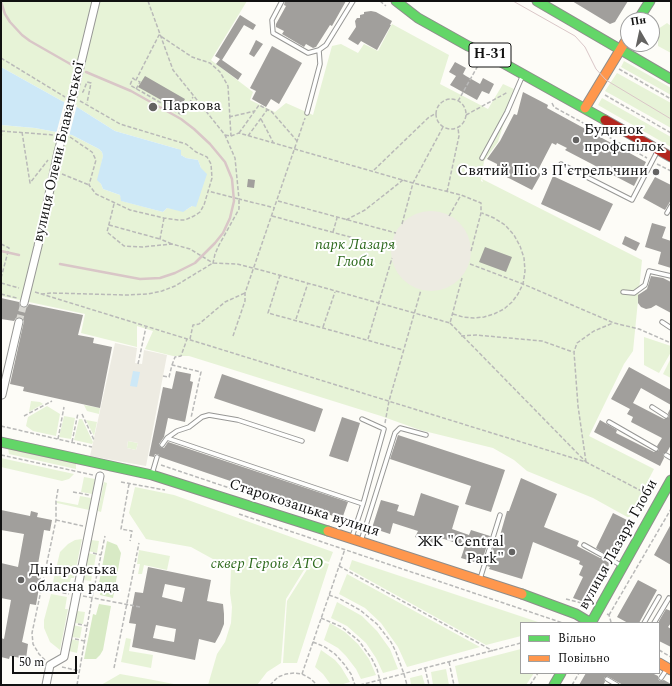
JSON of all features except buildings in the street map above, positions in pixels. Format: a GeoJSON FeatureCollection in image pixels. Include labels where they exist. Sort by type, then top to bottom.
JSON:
{"type":"FeatureCollection","features":[{"type":"Feature","properties":{"kind":"street","name":"вулиця Олени Блаватської"},"geometry":{"type":"LineString","coordinates":[[25,302],[58,152],[96,1]]}},
{"type":"Feature","properties":{"kind":"street","name":"Н-31"},"geometry":{"type":"LineString","coordinates":[[396,1],[425,21],[468,46],[485,52],[671,156]]}},
{"type":"Feature","properties":{"kind":"street"},"geometry":{"type":"LineString","coordinates":[[537,1],[620,49]]}},
{"type":"Feature","properties":{"kind":"street"},"geometry":{"type":"LineString","coordinates":[[642,12],[646,2]]}},
{"type":"Feature","properties":{"kind":"street"},"geometry":{"type":"LineString","coordinates":[[585,108],[622,52]]}},
{"type":"Feature","properties":{"kind":"street"},"geometry":{"type":"LineString","coordinates":[[625,52],[671,79]]}},
{"type":"Feature","properties":{"kind":"street"},"geometry":{"type":"LineString","coordinates":[[2,394],[19,322]]}},
{"type":"Feature","properties":{"kind":"street","name":"Старокозацька вулиця"},"geometry":{"type":"LineString","coordinates":[[1,442],[152,475],[347,541],[360,542],[480,580],[576,614],[589,622]]}},
{"type":"Feature","properties":{"kind":"street"},"geometry":{"type":"LineString","coordinates":[[46,685],[50,665],[64,657],[100,476]]}},
{"type":"Feature","properties":{"kind":"street","name":"вулиця Лазаря Глоби"},"geometry":{"type":"LineString","coordinates":[[592,622],[671,480]]}},
{"type":"Feature","properties":{"kind":"street"},"geometry":{"type":"LineString","coordinates":[[660,664],[669,669]]}},
{"type":"Feature","properties":{"kind":"street"},"geometry":{"type":"LineString","coordinates":[[554,685],[560,674]]}},
{"type":"Feature","properties":{"kind":"lane"},"geometry":{"type":"LineString","coordinates":[[282,1],[272,20],[273,33],[308,53],[319,50],[326,45],[353,1]]}},
{"type":"Feature","properties":{"kind":"lane"},"geometry":{"type":"LineString","coordinates":[[307,113],[320,64],[319,50]]}},
{"type":"Feature","properties":{"kind":"lane"},"geometry":{"type":"LineString","coordinates":[[482,158],[507,112],[516,88],[524,74]]}},
{"type":"Feature","properties":{"kind":"lane"},"geometry":{"type":"LineString","coordinates":[[561,164],[632,200],[658,150]]}},
{"type":"Feature","properties":{"kind":"lane"},"geometry":{"type":"LineString","coordinates":[[667,213],[671,206]]}},
{"type":"Feature","properties":{"kind":"lane"},"geometry":{"type":"LineString","coordinates":[[623,292],[634,293],[645,285],[649,271],[671,276]]}},
{"type":"Feature","properties":{"kind":"lane"},"geometry":{"type":"LineString","coordinates":[[662,322],[671,328]]}},
{"type":"Feature","properties":{"kind":"lane"},"geometry":{"type":"LineString","coordinates":[[652,408],[666,416]]}},
{"type":"Feature","properties":{"kind":"lane"},"geometry":{"type":"LineString","coordinates":[[162,445],[167,438],[177,431],[189,427],[202,417],[209,415],[238,420],[302,441]]}},
{"type":"Feature","properties":{"kind":"lane"},"geometry":{"type":"LineString","coordinates":[[347,541],[363,504],[384,429],[362,419]]}},
{"type":"Feature","properties":{"kind":"lane"},"geometry":{"type":"LineString","coordinates":[[609,422],[656,450]]}},
{"type":"Feature","properties":{"kind":"lane"},"geometry":{"type":"LineString","coordinates":[[360,542],[395,433],[400,428],[426,435]]}},
{"type":"Feature","properties":{"kind":"lane"},"geometry":{"type":"LineString","coordinates":[[167,438],[363,504]]}},
{"type":"Feature","properties":{"kind":"lane"},"geometry":{"type":"LineString","coordinates":[[666,455],[671,458]]}},
{"type":"Feature","properties":{"kind":"lane"},"geometry":{"type":"LineString","coordinates":[[152,475],[157,457]]}},
{"type":"Feature","properties":{"kind":"lane"},"geometry":{"type":"LineString","coordinates":[[480,580],[500,515]]}},
{"type":"Feature","properties":{"kind":"lane"},"geometry":{"type":"LineString","coordinates":[[584,545],[602,555]]}},
{"type":"Feature","properties":{"kind":"lane"},"geometry":{"type":"LineString","coordinates":[[612,560],[623,566]]}},
{"type":"Feature","properties":{"kind":"lane"},"geometry":{"type":"LineString","coordinates":[[645,622],[659,597]]}},
{"type":"Feature","properties":{"kind":"lane"},"geometry":{"type":"LineString","coordinates":[[655,622],[669,598]]}},
{"type":"Feature","properties":{"kind":"lane"},"geometry":{"type":"LineString","coordinates":[[661,678],[669,669]]}},
{"type":"Feature","properties":{"kind":"lane"},"geometry":{"type":"LineString","coordinates":[[607,679],[617,685]]}},
{"type":"Feature","properties":{"kind":"path"},"geometry":{"type":"LineString","coordinates":[[148,1],[159,35],[173,70],[224,135],[235,158],[240,209],[219,245],[215,254],[214,263]]}},
{"type":"Feature","properties":{"kind":"path"},"geometry":{"type":"LineString","coordinates":[[136,80],[159,35]]}},
{"type":"Feature","properties":{"kind":"path"},"geometry":{"type":"LineString","coordinates":[[159,35],[192,57],[210,63],[220,72],[228,86],[231,136]]}},
{"type":"Feature","properties":{"kind":"path"},"geometry":{"type":"LineString","coordinates":[[458,101],[485,52]]}},
{"type":"Feature","properties":{"kind":"path"},"geometry":{"type":"LineString","coordinates":[[1,58],[65,97]]}},
{"type":"Feature","properties":{"kind":"path"},"geometry":{"type":"LineString","coordinates":[[616,68],[671,99]]}},
{"type":"Feature","properties":{"kind":"path"},"geometry":{"type":"LineString","coordinates":[[136,88],[140,82],[133,78],[130,85],[182,115],[193,96]]}},
{"type":"Feature","properties":{"kind":"path"},"geometry":{"type":"LineString","coordinates":[[83,92],[87,82],[91,83],[87,104]]}},
{"type":"Feature","properties":{"kind":"path"},"geometry":{"type":"LineString","coordinates":[[466,115],[516,88]]}},
{"type":"Feature","properties":{"kind":"path"},"geometry":{"type":"LineString","coordinates":[[601,93],[671,133]]}},
{"type":"Feature","properties":{"kind":"path"},"geometry":{"type":"LineString","coordinates":[[452,99],[458,101],[464,107],[466,115],[464,122],[458,128],[450,129],[443,127],[437,121],[436,113],[438,106],[444,101],[452,99]]}},
{"type":"Feature","properties":{"kind":"path"},"geometry":{"type":"LineString","coordinates":[[55,170],[89,185],[96,194],[114,204],[130,210],[164,218],[185,220],[200,212],[204,205],[212,178],[211,164],[208,157],[196,152],[186,144],[120,124],[78,100]]}},
{"type":"Feature","properties":{"kind":"path"},"geometry":{"type":"LineString","coordinates":[[224,135],[231,136],[239,133],[259,105],[272,112],[282,122],[297,142]]}},
{"type":"Feature","properties":{"kind":"path"},"geometry":{"type":"LineString","coordinates":[[230,117],[256,110]]}},
{"type":"Feature","properties":{"kind":"path"},"geometry":{"type":"LineString","coordinates":[[248,136],[267,110]]}},
{"type":"Feature","properties":{"kind":"path"},"geometry":{"type":"LineString","coordinates":[[233,336],[245,301],[245,293],[296,149],[307,113]]}},
{"type":"Feature","properties":{"kind":"path"},"geometry":{"type":"LineString","coordinates":[[374,171],[428,118],[436,113]]}},
{"type":"Feature","properties":{"kind":"path"},"geometry":{"type":"LineString","coordinates":[[261,119],[274,143]]}},
{"type":"Feature","properties":{"kind":"path"},"geometry":{"type":"LineString","coordinates":[[402,224],[413,183],[443,127]]}},
{"type":"Feature","properties":{"kind":"path"},"geometry":{"type":"LineString","coordinates":[[447,192],[459,136],[458,128]]}},
{"type":"Feature","properties":{"kind":"path"},"geometry":{"type":"LineString","coordinates":[[1,138],[2,131],[54,135]]}},
{"type":"Feature","properties":{"kind":"path"},"geometry":{"type":"LineString","coordinates":[[22,132],[30,183],[49,158],[58,152]]}},
{"type":"Feature","properties":{"kind":"path"},"geometry":{"type":"LineString","coordinates":[[239,133],[413,183],[461,195],[481,203],[481,213],[471,251]]}},
{"type":"Feature","properties":{"kind":"path"},"geometry":{"type":"LineString","coordinates":[[70,137],[92,152],[96,160],[89,185]]}},
{"type":"Feature","properties":{"kind":"path"},"geometry":{"type":"LineString","coordinates":[[346,220],[365,210],[403,180]]}},
{"type":"Feature","properties":{"kind":"path"},"geometry":{"type":"LineString","coordinates":[[208,191],[275,208]]}},
{"type":"Feature","properties":{"kind":"path"},"geometry":{"type":"LineString","coordinates":[[449,216],[461,195]]}},
{"type":"Feature","properties":{"kind":"path"},"geometry":{"type":"LineString","coordinates":[[277,201],[396,233]]}},
{"type":"Feature","properties":{"kind":"path"},"geometry":{"type":"LineString","coordinates":[[114,204],[107,232],[124,246],[142,247],[172,244]]}},
{"type":"Feature","properties":{"kind":"path"},"geometry":{"type":"LineString","coordinates":[[453,314],[463,317],[484,318],[494,314],[504,309],[512,302],[523,284],[524,265],[520,246],[514,234],[505,225],[494,218],[481,213]]}},
{"type":"Feature","properties":{"kind":"path"},"geometry":{"type":"LineString","coordinates":[[272,216],[391,248]]}},
{"type":"Feature","properties":{"kind":"path"},"geometry":{"type":"LineString","coordinates":[[160,239],[164,218]]}},
{"type":"Feature","properties":{"kind":"path"},"geometry":{"type":"LineString","coordinates":[[333,232],[338,218]]}},
{"type":"Feature","properties":{"kind":"path"},"geometry":{"type":"LineString","coordinates":[[108,226],[160,239],[190,249],[214,263],[237,264],[254,268],[335,292],[450,323],[461,336],[586,462]]}},
{"type":"Feature","properties":{"kind":"path"},"geometry":{"type":"LineString","coordinates":[[1,244],[9,248],[1,278]]}},
{"type":"Feature","properties":{"kind":"path"},"geometry":{"type":"LineString","coordinates":[[368,339],[392,258]]}},
{"type":"Feature","properties":{"kind":"path"},"geometry":{"type":"LineString","coordinates":[[40,294],[148,294],[175,286],[214,263]]}},
{"type":"Feature","properties":{"kind":"path"},"geometry":{"type":"LineString","coordinates":[[470,264],[523,284],[614,323],[639,329],[671,343]]}},
{"type":"Feature","properties":{"kind":"path"},"geometry":{"type":"LineString","coordinates":[[280,275],[268,313],[404,350]]}},
{"type":"Feature","properties":{"kind":"path"},"geometry":{"type":"LineString","coordinates":[[450,323],[462,278]]}},
{"type":"Feature","properties":{"kind":"path"},"geometry":{"type":"LineString","coordinates":[[1,283],[586,462],[660,500]]}},
{"type":"Feature","properties":{"kind":"path"},"geometry":{"type":"LineString","coordinates":[[296,320],[308,283]]}},
{"type":"Feature","properties":{"kind":"path"},"geometry":{"type":"LineString","coordinates":[[384,429],[389,401],[413,313],[421,290]]}},
{"type":"Feature","properties":{"kind":"path"},"geometry":{"type":"LineString","coordinates":[[323,327],[335,292]]}},
{"type":"Feature","properties":{"kind":"path"},"geometry":{"type":"LineString","coordinates":[[190,340],[193,325],[200,324],[225,302],[245,293]]}},
{"type":"Feature","properties":{"kind":"path"},"geometry":{"type":"LineString","coordinates":[[1,294],[25,302]]}},
{"type":"Feature","properties":{"kind":"path"},"geometry":{"type":"LineString","coordinates":[[586,462],[578,406],[574,352],[577,343],[594,332],[614,323]]}},
{"type":"Feature","properties":{"kind":"path"},"geometry":{"type":"LineString","coordinates":[[138,364],[146,327]]}},
{"type":"Feature","properties":{"kind":"path"},"geometry":{"type":"LineString","coordinates":[[461,336],[476,335],[542,341],[574,352]]}},
{"type":"Feature","properties":{"kind":"path"},"geometry":{"type":"LineString","coordinates":[[163,376],[168,377],[175,357],[181,356],[187,339]]}},
{"type":"Feature","properties":{"kind":"path"},"geometry":{"type":"LineString","coordinates":[[172,365],[201,372],[189,427]]}},
{"type":"Feature","properties":{"kind":"path"},"geometry":{"type":"LineString","coordinates":[[24,416],[52,401]]}},
{"type":"Feature","properties":{"kind":"path"},"geometry":{"type":"LineString","coordinates":[[58,439],[64,407]]}},
{"type":"Feature","properties":{"kind":"path"},"geometry":{"type":"LineString","coordinates":[[72,442],[78,413]]}},
{"type":"Feature","properties":{"kind":"path"},"geometry":{"type":"LineString","coordinates":[[82,414],[94,440]]}},
{"type":"Feature","properties":{"kind":"path"},"geometry":{"type":"LineString","coordinates":[[1,426],[92,447]]}},
{"type":"Feature","properties":{"kind":"path"},"geometry":{"type":"LineString","coordinates":[[1,455],[100,476]]}},
{"type":"Feature","properties":{"kind":"path"},"geometry":{"type":"LineString","coordinates":[[122,482],[169,491]]}},
{"type":"Feature","properties":{"kind":"path"},"geometry":{"type":"LineString","coordinates":[[130,483],[121,529],[132,531],[130,541]]}},
{"type":"Feature","properties":{"kind":"path"},"geometry":{"type":"LineString","coordinates":[[58,489],[56,501],[56,520],[32,633],[33,644],[39,654],[50,665],[80,671]]}},
{"type":"Feature","properties":{"kind":"path"},"geometry":{"type":"LineString","coordinates":[[73,492],[96,497]]}},
{"type":"Feature","properties":{"kind":"path"},"geometry":{"type":"LineString","coordinates":[[609,615],[671,509]]}},
{"type":"Feature","properties":{"kind":"path"},"geometry":{"type":"LineString","coordinates":[[235,513],[560,622]]}},
{"type":"Feature","properties":{"kind":"path"},"geometry":{"type":"LineString","coordinates":[[56,520],[90,527]]}},
{"type":"Feature","properties":{"kind":"path"},"geometry":{"type":"LineString","coordinates":[[77,685],[92,598],[105,536]]}},
{"type":"Feature","properties":{"kind":"path"},"geometry":{"type":"LineString","coordinates":[[302,674],[347,541]]}},
{"type":"Feature","properties":{"kind":"path"},"geometry":{"type":"LineString","coordinates":[[114,668],[139,543]]}},
{"type":"Feature","properties":{"kind":"path"},"geometry":{"type":"LineString","coordinates":[[339,566],[493,651]]}},
{"type":"Feature","properties":{"kind":"path"},"geometry":{"type":"LineString","coordinates":[[39,588],[140,607]]}},
{"type":"Feature","properties":{"kind":"path"},"geometry":{"type":"LineString","coordinates":[[329,595],[360,610],[377,624],[388,638],[396,652],[407,685]]}},
{"type":"Feature","properties":{"kind":"path"},"geometry":{"type":"LineString","coordinates":[[321,618],[342,627],[359,641],[372,659],[381,685]]}},
{"type":"Feature","properties":{"kind":"path"},"geometry":{"type":"LineString","coordinates":[[68,637],[85,641]]}},
{"type":"Feature","properties":{"kind":"path"},"geometry":{"type":"LineString","coordinates":[[313,642],[330,651],[344,664],[351,674],[355,685]]}},
{"type":"Feature","properties":{"kind":"path"},"geometry":{"type":"LineString","coordinates":[[360,685],[520,643]]}},
{"type":"Feature","properties":{"kind":"path"},"geometry":{"type":"LineString","coordinates":[[660,651],[671,657]]}},
{"type":"Feature","properties":{"kind":"path"},"geometry":{"type":"LineString","coordinates":[[449,662],[454,685]]}},
{"type":"Feature","properties":{"kind":"path"},"geometry":{"type":"LineString","coordinates":[[425,668],[429,685]]}},
{"type":"Feature","properties":{"kind":"path"},"geometry":{"type":"LineString","coordinates":[[270,685],[278,677],[294,672],[311,679],[317,685]]}},
{"type":"Feature","properties":{"kind":"path"},"geometry":{"type":"LineString","coordinates":[[530,685],[537,674]]}},
{"type":"Feature","properties":{"kind":"path"},"geometry":{"type":"LineString","coordinates":[[572,685],[578,674]]}},
{"type":"Feature","properties":{"kind":"green space","name":"парк Лазаря Глоби"},"geometry":{"type":"Polygon","coordinates":[[[1,1],[247,1],[211,60],[253,92],[250,100],[275,112],[286,103],[313,115],[332,46],[341,44],[358,53],[364,44],[378,51],[392,24],[449,55],[440,84],[488,109],[503,84],[514,89],[498,142],[484,161],[481,181],[483,182],[482,179],[642,260],[633,351],[624,364],[589,436],[654,469],[629,518],[593,498],[527,471],[514,460],[493,448],[420,430],[381,416],[189,356],[173,356],[145,349],[153,331],[137,326],[137,347],[81,333],[85,314],[1,296],[1,125],[35,128],[72,135],[99,149],[103,156],[98,180],[103,189],[120,195],[122,201],[163,212],[167,208],[186,210],[192,206],[201,168],[198,160],[186,158],[181,155],[178,149],[115,131],[77,107],[62,101],[1,67],[1,1]]]}},
{"type":"Feature","properties":{"kind":"green space"},"geometry":{"type":"Polygon","coordinates":[[[667,23],[671,26],[671,53],[660,47],[660,28],[667,23]]]}},
{"type":"Feature","properties":{"kind":"green space"},"geometry":{"type":"Polygon","coordinates":[[[624,61],[671,88],[671,95],[621,67],[624,61]]]}},
{"type":"Feature","properties":{"kind":"green space"},"geometry":{"type":"Polygon","coordinates":[[[617,73],[671,103],[671,128],[605,91],[617,73]]]}},
{"type":"Feature","properties":{"kind":"green space"},"geometry":{"type":"Polygon","coordinates":[[[602,98],[671,137],[671,147],[598,105],[602,98]]]}},
{"type":"Feature","properties":{"kind":"green space"},"geometry":{"type":"Polygon","coordinates":[[[644,337],[671,346],[671,352],[659,373],[644,365],[644,337]]]}},
{"type":"Feature","properties":{"kind":"green space"},"geometry":{"type":"Polygon","coordinates":[[[671,358],[671,378],[663,374],[671,358]]]}},
{"type":"Feature","properties":{"kind":"green space"},"geometry":{"type":"Polygon","coordinates":[[[31,401],[40,402],[43,404],[29,412],[31,401]]]}},
{"type":"Feature","properties":{"kind":"green space"},"geometry":{"type":"Polygon","coordinates":[[[84,405],[100,408],[99,414],[87,411],[84,405]]]}},
{"type":"Feature","properties":{"kind":"green space"},"geometry":{"type":"Polygon","coordinates":[[[47,406],[60,414],[56,436],[33,431],[26,426],[28,417],[47,406]]]}},
{"type":"Feature","properties":{"kind":"green space"},"geometry":{"type":"Polygon","coordinates":[[[64,416],[75,418],[71,439],[59,437],[64,416]]]}},
{"type":"Feature","properties":{"kind":"green space"},"geometry":{"type":"Polygon","coordinates":[[[79,419],[82,419],[93,442],[92,444],[74,440],[79,419]]]}},
{"type":"Feature","properties":{"kind":"green space"},"geometry":{"type":"Polygon","coordinates":[[[86,420],[97,422],[94,436],[86,420]]]}},
{"type":"Feature","properties":{"kind":"green space"},"geometry":{"type":"Polygon","coordinates":[[[128,441],[138,443],[136,450],[127,448],[128,441]]]}},
{"type":"Feature","properties":{"kind":"green space"},"geometry":{"type":"Polygon","coordinates":[[[8,448],[76,463],[76,469],[9,454],[8,448]]]}},
{"type":"Feature","properties":{"kind":"green space"},"geometry":{"type":"Polygon","coordinates":[[[1,458],[74,474],[69,479],[62,481],[1,467],[1,458]]]}},
{"type":"Feature","properties":{"kind":"green space"},"geometry":{"type":"Polygon","coordinates":[[[84,477],[95,479],[92,494],[81,492],[84,477]]]}},
{"type":"Feature","properties":{"kind":"green space"},"geometry":{"type":"Polygon","coordinates":[[[104,482],[107,483],[101,512],[98,511],[104,482]]]}},
{"type":"Feature","properties":{"kind":"green space","name":"сквер Героїв АТО"},"geometry":{"type":"Polygon","coordinates":[[[135,487],[174,495],[333,552],[329,562],[312,557],[286,599],[281,663],[267,672],[257,685],[208,685],[217,654],[225,642],[231,623],[231,569],[191,547],[146,539],[129,513],[135,487]]]}},
{"type":"Feature","properties":{"kind":"green space"},"geometry":{"type":"Polygon","coordinates":[[[80,496],[91,498],[89,510],[57,503],[57,501],[78,505],[80,496]]]}},
{"type":"Feature","properties":{"kind":"green space"},"geometry":{"type":"Polygon","coordinates":[[[82,539],[74,578],[71,578],[68,589],[52,586],[60,552],[68,544],[75,540],[82,539]]]}},
{"type":"Feature","properties":{"kind":"green space"},"geometry":{"type":"Polygon","coordinates":[[[91,540],[99,541],[97,553],[88,551],[91,540]]]}},
{"type":"Feature","properties":{"kind":"green space"},"geometry":{"type":"Polygon","coordinates":[[[107,541],[117,545],[121,553],[113,598],[100,595],[102,584],[99,583],[107,541]]]}},
{"type":"Feature","properties":{"kind":"green space"},"geometry":{"type":"Polygon","coordinates":[[[139,550],[170,556],[167,570],[144,565],[142,574],[138,574],[140,564],[137,564],[139,550]]]}},
{"type":"Feature","properties":{"kind":"green space"},"geometry":{"type":"Polygon","coordinates":[[[88,553],[96,555],[94,567],[85,565],[88,553]]]}},
{"type":"Feature","properties":{"kind":"green space"},"geometry":{"type":"Polygon","coordinates":[[[313,560],[329,564],[297,663],[283,663],[287,601],[313,560]]]}},
{"type":"Feature","properties":{"kind":"green space","name":"сквер Героїв АТО"},"geometry":{"type":"Polygon","coordinates":[[[352,560],[538,622],[520,622],[520,636],[486,645],[349,569],[352,560]]]}},
{"type":"Feature","properties":{"kind":"green space"},"geometry":{"type":"Polygon","coordinates":[[[85,568],[93,569],[91,581],[83,580],[85,568]]]}},
{"type":"Feature","properties":{"kind":"green space","name":"сквер Героїв АТО"},"geometry":{"type":"Polygon","coordinates":[[[347,574],[480,647],[407,667],[398,647],[381,623],[365,608],[339,594],[347,574]]]}},
{"type":"Feature","properties":{"kind":"green space"},"geometry":{"type":"Polygon","coordinates":[[[51,594],[67,597],[65,609],[68,609],[60,650],[50,642],[44,628],[44,620],[51,594]]]}},
{"type":"Feature","properties":{"kind":"green space","name":"сквер Героїв АТО"},"geometry":{"type":"Polygon","coordinates":[[[337,602],[362,616],[377,631],[390,649],[398,669],[383,673],[376,658],[366,643],[347,626],[331,618],[337,602]]]}},
{"type":"Feature","properties":{"kind":"green space"},"geometry":{"type":"Polygon","coordinates":[[[99,604],[111,606],[103,650],[96,659],[84,659],[93,614],[96,615],[99,604]]]}},
{"type":"Feature","properties":{"kind":"green space"},"geometry":{"type":"Polygon","coordinates":[[[77,611],[85,612],[83,624],[74,623],[77,611]]]}},
{"type":"Feature","properties":{"kind":"green space"},"geometry":{"type":"Polygon","coordinates":[[[330,623],[345,632],[358,644],[369,659],[376,675],[361,679],[356,669],[346,656],[338,648],[324,640],[330,623]]]}},
{"type":"Feature","properties":{"kind":"green space"},"geometry":{"type":"Polygon","coordinates":[[[73,625],[82,627],[80,638],[71,637],[73,625]]]}},
{"type":"Feature","properties":{"kind":"green space"},"geometry":{"type":"Polygon","coordinates":[[[126,638],[131,639],[129,651],[153,655],[151,668],[121,662],[126,638]]]}},
{"type":"Feature","properties":{"kind":"green space"},"geometry":{"type":"Polygon","coordinates":[[[71,639],[79,641],[77,653],[69,651],[71,639]]]}},
{"type":"Feature","properties":{"kind":"green space"},"geometry":{"type":"Polygon","coordinates":[[[520,649],[520,674],[533,674],[526,685],[459,685],[455,666],[520,649]]]}},
{"type":"Feature","properties":{"kind":"green space"},"geometry":{"type":"Polygon","coordinates":[[[321,650],[335,660],[350,682],[340,685],[331,685],[323,674],[315,667],[321,650]]]}},
{"type":"Feature","properties":{"kind":"green space"},"geometry":{"type":"Polygon","coordinates":[[[446,669],[449,685],[433,685],[431,672],[446,669]]]}},
{"type":"Feature","properties":{"kind":"green space"},"geometry":{"type":"Polygon","coordinates":[[[120,674],[148,679],[179,685],[101,685],[120,674]]]}},
{"type":"Feature","properties":{"kind":"green space"},"geometry":{"type":"Polygon","coordinates":[[[422,675],[425,685],[411,685],[410,678],[422,675]]]}},
{"type":"Feature","properties":{"kind":"shaded area"},"geometry":{"type":"Polygon","coordinates":[[[431,211],[446,214],[459,223],[468,236],[471,251],[468,266],[459,279],[446,288],[431,291],[416,288],[403,279],[394,266],[391,251],[394,236],[403,223],[416,214],[431,211]]]}},
{"type":"Feature","properties":{"kind":"shaded area"},"geometry":{"type":"Polygon","coordinates":[[[115,343],[137,348],[135,363],[142,364],[144,350],[167,355],[146,466],[90,456],[115,343]],[[128,441],[127,448],[136,450],[138,443],[128,441]]]}},
{"type":"Feature","properties":{"kind":"water"},"geometry":{"type":"Polygon","coordinates":[[[1,67],[62,101],[77,107],[115,131],[181,150],[181,155],[186,158],[198,160],[201,168],[207,174],[196,207],[192,206],[183,212],[167,208],[163,212],[121,201],[120,195],[103,189],[97,180],[103,156],[99,149],[72,135],[35,128],[1,125],[1,67]]]}},
{"type":"Feature","properties":{"kind":"water"},"geometry":{"type":"Polygon","coordinates":[[[133,371],[140,372],[137,387],[130,386],[133,371]]]}},
{"type":"Feature","properties":{"kind":"pier"},"geometry":{"type":"Polygon","coordinates":[[[65,100],[77,105],[69,136],[56,134],[65,100]]]}},
{"type":"Feature","properties":{"kind":"tunnel"},"geometry":{"type":"LineString","coordinates":[[19,322],[24,303]]}},
{"type":"Feature","properties":{"kind":"tram line"},"geometry":{"type":"LineString","coordinates":[[513,1],[575,36],[585,47],[596,69],[606,80],[671,119]]}},
{"type":"Feature","properties":{"kind":"railway"},"geometry":{"type":"LineString","coordinates":[[1,2],[5,14],[10,22],[22,35],[72,65]]}},
{"type":"Feature","properties":{"kind":"railway"},"geometry":{"type":"LineString","coordinates":[[60,264],[140,279],[160,278],[175,273],[195,263],[215,243],[223,233],[230,218],[234,201],[232,179],[225,162],[210,144],[194,129],[181,119],[131,91],[86,72]]}},
{"type":"Feature","properties":{"kind":"railway"},"geometry":{"type":"LineString","coordinates":[[1,251],[19,255]]}},
{"type":"Feature","properties":{"kind":"traffic: fast"},"geometry":{"type":"LineString","coordinates":[[396,1],[418,18],[468,46],[485,53],[605,120]]}},
{"type":"Feature","properties":{"kind":"traffic: fast"},"geometry":{"type":"LineString","coordinates":[[537,1],[671,79]]}},
{"type":"Feature","properties":{"kind":"traffic: fast"},"geometry":{"type":"LineString","coordinates":[[643,12],[650,1]]}},
{"type":"Feature","properties":{"kind":"traffic: fast"},"geometry":{"type":"LineString","coordinates":[[1,442],[152,475],[328,531]]}},
{"type":"Feature","properties":{"kind":"traffic: fast"},"geometry":{"type":"LineString","coordinates":[[592,622],[671,480]]}},
{"type":"Feature","properties":{"kind":"traffic: fast"},"geometry":{"type":"LineString","coordinates":[[522,594],[576,614],[589,622]]}},
{"type":"Feature","properties":{"kind":"traffic: fast"},"geometry":{"type":"LineString","coordinates":[[554,685],[560,674]]}},
{"type":"Feature","properties":{"kind":"traffic: slow"},"geometry":{"type":"LineString","coordinates":[[585,108],[620,50]]}},
{"type":"Feature","properties":{"kind":"traffic: slow"},"geometry":{"type":"LineString","coordinates":[[328,531],[522,594]]}},
{"type":"Feature","properties":{"kind":"traffic: slow"},"geometry":{"type":"LineString","coordinates":[[660,664],[671,670]]}},
{"type":"Feature","properties":{"kind":"traffic: jam"},"geometry":{"type":"LineString","coordinates":[[605,120],[671,157]]}},
{"type":"Feature","properties":{"kind":"place","name":"Паркова"},"geometry":{"type":"Point","coordinates":[153,107]}},
{"type":"Feature","properties":{"kind":"place","name":"Будинок профспілок"},"geometry":{"type":"Point","coordinates":[576,140]}},
{"type":"Feature","properties":{"kind":"place","name":"Святий Піо з П'єтрельчини"},"geometry":{"type":"Point","coordinates":[656,172]}},
{"type":"Feature","properties":{"kind":"place","name":"ЖК \"Central Park\""},"geometry":{"type":"Point","coordinates":[512,552]}},
{"type":"Feature","properties":{"kind":"place","name":"Дніпровська обласна рада"},"geometry":{"type":"Point","coordinates":[21,580]}}]}
